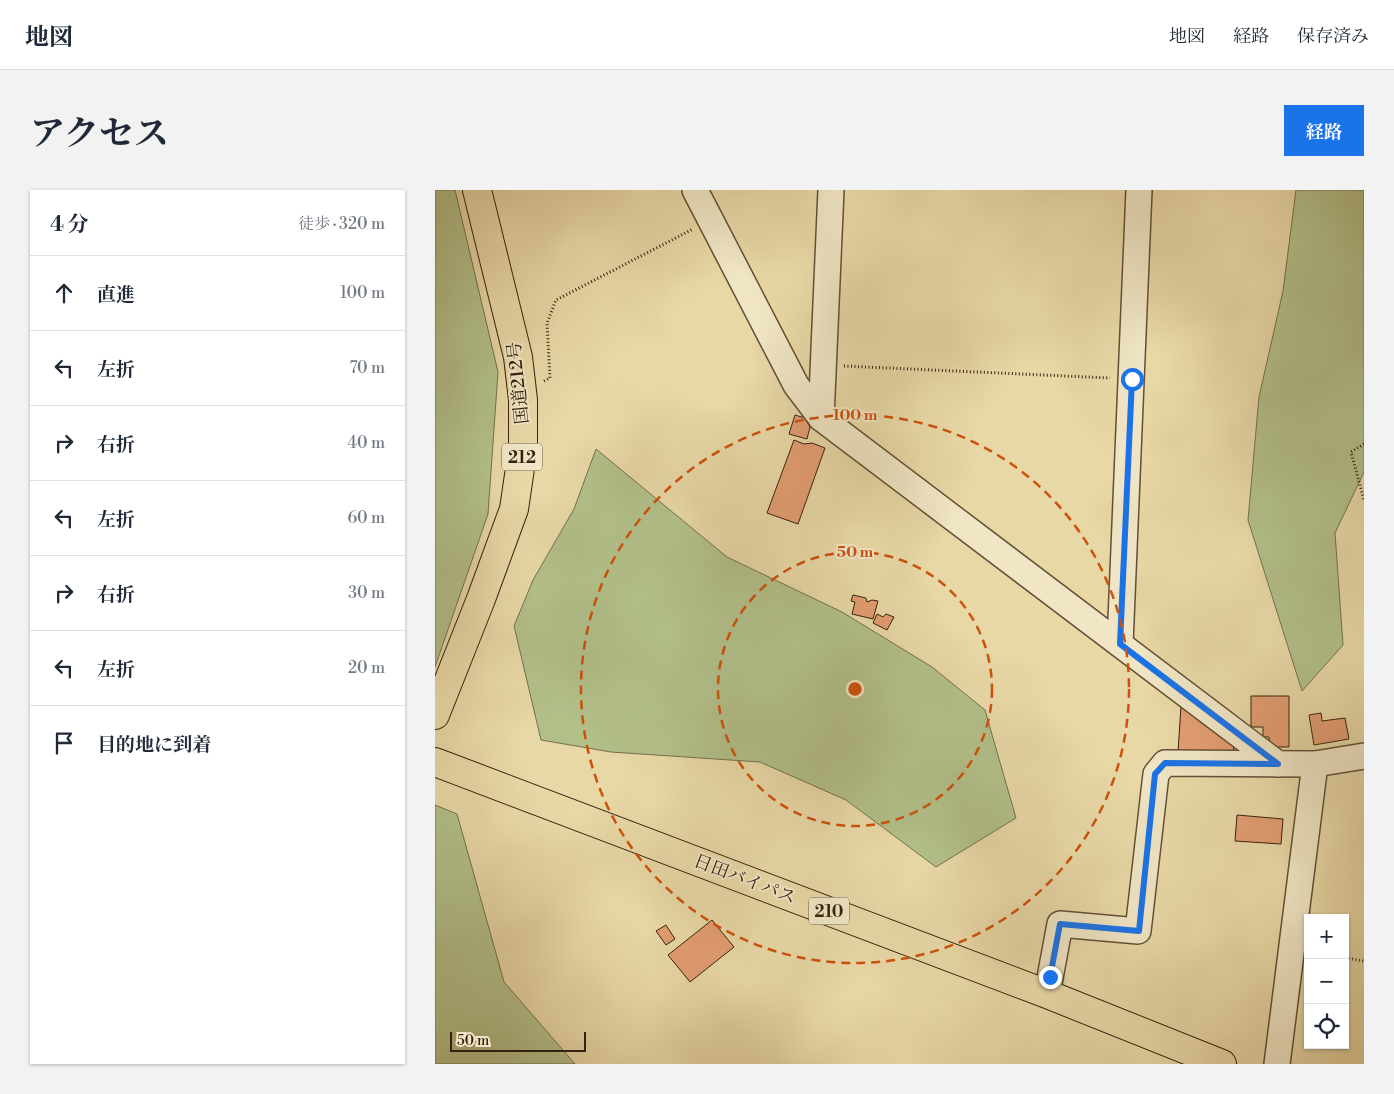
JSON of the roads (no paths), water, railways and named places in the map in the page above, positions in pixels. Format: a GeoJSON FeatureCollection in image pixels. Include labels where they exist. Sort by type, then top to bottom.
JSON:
{"type":"FeatureCollection","features":[{"type":"Feature","properties":{"kind":"highway","name":"国道212号"},"geometry":{"type":"LineString","coordinates":[[435,714],[481,599],[514,509],[523,448],[523,400],[518,356],[477,190]]}},
{"type":"Feature","properties":{"kind":"highway","name":"日田バイパス"},"geometry":{"type":"LineString","coordinates":[[435,762],[1047,994],[1222,1064]]}},
{"type":"Feature","properties":{"kind":"street"},"geometry":{"type":"LineString","coordinates":[[695,190],[796,385],[821,418],[1278,764]]}},
{"type":"Feature","properties":{"kind":"street"},"geometry":{"type":"LineString","coordinates":[[821,418],[831,190]]}},
{"type":"Feature","properties":{"kind":"street"},"geometry":{"type":"LineString","coordinates":[[1120,644],[1139,190]]}},
{"type":"Feature","properties":{"kind":"street"},"geometry":{"type":"LineString","coordinates":[[1047,994],[1060,924],[1139,931],[1155,774],[1165,763],[1315,764],[1364,756]]}},
{"type":"Feature","properties":{"kind":"street"},"geometry":{"type":"LineString","coordinates":[[1277,1064],[1315,764]]}}]}
